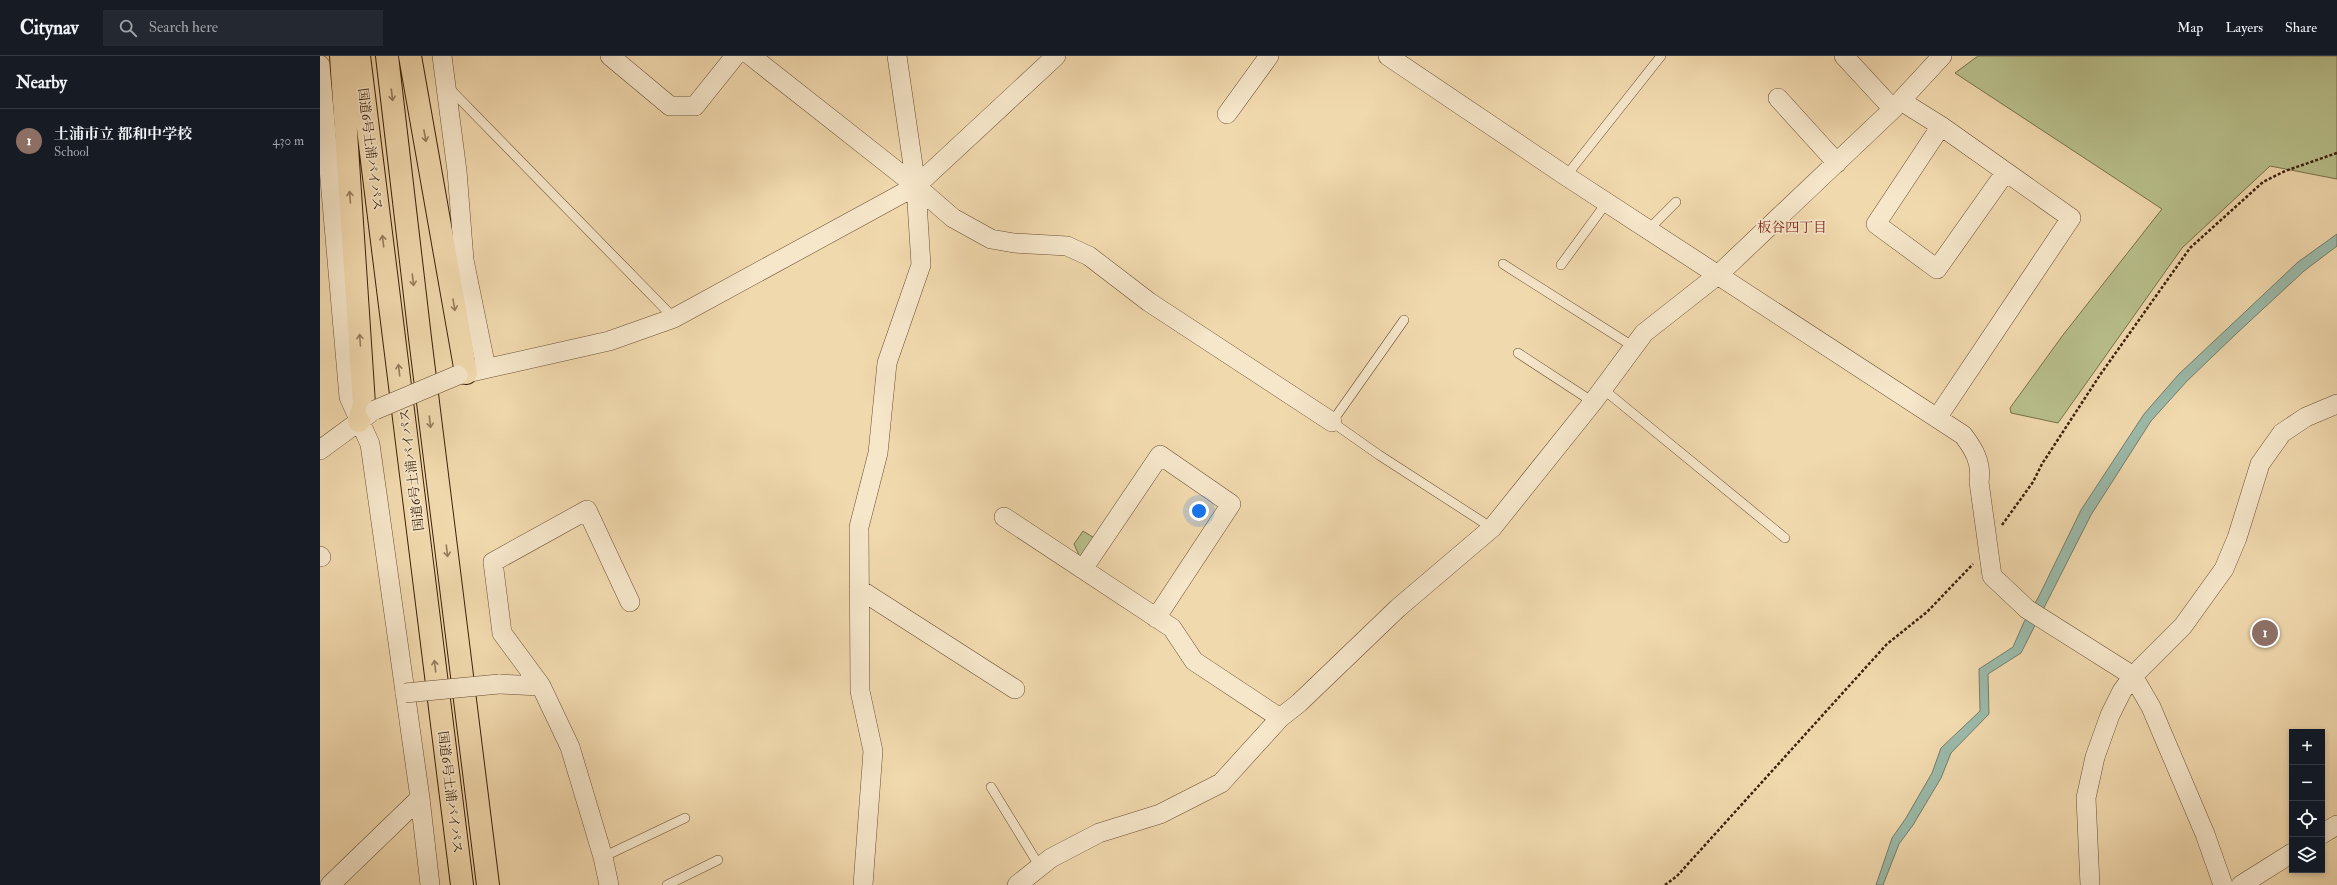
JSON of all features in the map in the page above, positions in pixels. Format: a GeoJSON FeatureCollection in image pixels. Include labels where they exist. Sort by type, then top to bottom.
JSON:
{"type":"FeatureCollection","features":[{"type":"Feature","properties":{"kind":"highway"},"geometry":{"type":"LineString","coordinates":[[341,56],[364,404],[367,415]]}},
{"type":"Feature","properties":{"kind":"highway","name":"国道6号土浦バイパス"},"geometry":{"type":"LineString","coordinates":[[359,56],[462,885]]}},
{"type":"Feature","properties":{"kind":"highway","name":"国道6号土浦バイパス"},"geometry":{"type":"LineString","coordinates":[[387,56],[421,346],[488,885]]}},
{"type":"Feature","properties":{"kind":"highway"},"geometry":{"type":"LineString","coordinates":[[410,56],[470,372]]}},
{"type":"Feature","properties":{"kind":"street"},"geometry":{"type":"LineString","coordinates":[[442,56],[458,171],[470,372]]}},
{"type":"Feature","properties":{"kind":"street"},"geometry":{"type":"LineString","coordinates":[[610,56],[670,106],[695,106],[735,56]]}},
{"type":"Feature","properties":{"kind":"street"},"geometry":{"type":"LineString","coordinates":[[751,56],[916,186],[953,218],[991,239],[1014,243],[1067,246],[1089,256],[1149,302],[1332,422]]}},
{"type":"Feature","properties":{"kind":"street"},"geometry":{"type":"LineString","coordinates":[[863,885],[873,751],[860,691],[859,527],[878,453],[887,363],[921,265],[916,186],[897,56]]}},
{"type":"Feature","properties":{"kind":"street"},"geometry":{"type":"LineString","coordinates":[[320,450],[367,415],[470,372],[610,341],[674,318],[916,186],[1056,56]]}},
{"type":"Feature","properties":{"kind":"street"},"geometry":{"type":"LineString","coordinates":[[1227,114],[1269,56]]}},
{"type":"Feature","properties":{"kind":"street"},"geometry":{"type":"LineString","coordinates":[[1390,56],[1566,176],[1963,435],[1975,450],[1980,475],[1979,482],[1992,576],[2035,613],[2133,676],[2151,707],[2205,834],[2223,885]]}},
{"type":"Feature","properties":{"kind":"street"},"geometry":{"type":"LineString","coordinates":[[1844,56],[1897,105],[1941,126],[2005,173],[2071,218],[1937,418]]}},
{"type":"Feature","properties":{"kind":"street"},"geometry":{"type":"LineString","coordinates":[[1017,885],[1051,858],[1099,833],[1160,814],[1221,783],[1280,718],[1300,703],[1398,608],[1492,528],[1598,396],[1644,334],[1718,274],[1897,105],[1942,56]]}},
{"type":"Feature","properties":{"kind":"street"},"geometry":{"type":"LineString","coordinates":[[320,65],[321,97],[349,397],[367,415],[404,693],[420,798],[430,885]]}},
{"type":"Feature","properties":{"kind":"street"},"geometry":{"type":"LineString","coordinates":[[1778,98],[1837,162]]}},
{"type":"Feature","properties":{"kind":"street"},"geometry":{"type":"LineString","coordinates":[[1941,126],[1876,224],[1937,269],[2005,173]]}},
{"type":"Feature","properties":{"kind":"street"},"geometry":{"type":"LineString","coordinates":[[2090,885],[2086,798],[2095,757],[2110,715],[2122,691],[2133,676],[2183,626],[2224,569],[2237,538],[2260,464],[2282,433],[2306,417],[2337,404]]}},
{"type":"Feature","properties":{"kind":"street"},"geometry":{"type":"LineString","coordinates":[[1083,569],[1160,455],[1231,504],[1156,618]]}},
{"type":"Feature","properties":{"kind":"street"},"geometry":{"type":"LineString","coordinates":[[609,885],[604,857],[570,747],[541,686],[502,633],[493,562],[587,510],[630,602]]}},
{"type":"Feature","properties":{"kind":"street"},"geometry":{"type":"LineString","coordinates":[[1004,517],[1172,628],[1194,661],[1280,718]]}},
{"type":"Feature","properties":{"kind":"street"},"geometry":{"type":"LineString","coordinates":[[859,589],[1015,689]]}},
{"type":"Feature","properties":{"kind":"street"},"geometry":{"type":"LineString","coordinates":[[404,693],[499,684],[541,686]]}},
{"type":"Feature","properties":{"kind":"street"},"geometry":{"type":"LineString","coordinates":[[330,885],[420,798]]}},
{"type":"Feature","properties":{"kind":"street"},"geometry":{"type":"LineString","coordinates":[[2325,832],[2337,825]]}},
{"type":"Feature","properties":{"kind":"street"},"geometry":{"type":"LineString","coordinates":[[2241,885],[2289,855]]}},
{"type":"Feature","properties":{"kind":"lane"},"geometry":{"type":"LineString","coordinates":[[1566,176],[1661,56]]}},
{"type":"Feature","properties":{"kind":"lane"},"geometry":{"type":"LineString","coordinates":[[445,83],[674,318]]}},
{"type":"Feature","properties":{"kind":"lane"},"geometry":{"type":"LineString","coordinates":[[1561,265],[1607,202]]}},
{"type":"Feature","properties":{"kind":"lane"},"geometry":{"type":"LineString","coordinates":[[1649,229],[1676,202]]}},
{"type":"Feature","properties":{"kind":"lane"},"geometry":{"type":"LineString","coordinates":[[1503,264],[1634,347]]}},
{"type":"Feature","properties":{"kind":"lane"},"geometry":{"type":"LineString","coordinates":[[1404,320],[1332,422],[1379,455],[1492,528]]}},
{"type":"Feature","properties":{"kind":"lane"},"geometry":{"type":"LineString","coordinates":[[1518,353],[1598,396],[1785,538]]}},
{"type":"Feature","properties":{"kind":"lane"},"geometry":{"type":"LineString","coordinates":[[991,787],[1040,867]]}},
{"type":"Feature","properties":{"kind":"lane"},"geometry":{"type":"LineString","coordinates":[[604,857],[685,818]]}},
{"type":"Feature","properties":{"kind":"lane"},"geometry":{"type":"LineString","coordinates":[[667,885],[718,860]]}},
{"type":"Feature","properties":{"kind":"path"},"geometry":{"type":"LineString","coordinates":[[1666,885],[1677,876],[1887,644],[1928,612],[1957,582],[1988,545],[2033,482],[2042,464],[2100,375],[2190,248],[2263,182],[2284,171],[2337,153]]}},
{"type":"Feature","properties":{"kind":"green space"},"geometry":{"type":"Polygon","coordinates":[[[1978,56],[2337,56],[2337,179],[2270,166],[2182,248],[2058,423],[2011,413],[2010,408],[2063,335],[2162,209],[1955,73],[1978,56]]]}},
{"type":"Feature","properties":{"kind":"green space"},"geometry":{"type":"Polygon","coordinates":[[[1083,531],[1096,539],[1082,562],[1074,544],[1083,531]]]}},
{"type":"Feature","properties":{"kind":"shaded area"},"geometry":{"type":"Polygon","coordinates":[[[2337,234],[2337,246],[2304,271],[2236,334],[2187,381],[2151,421],[2091,515],[2021,653],[1988,674],[1989,714],[1951,753],[1941,778],[1913,825],[1899,844],[1883,885],[1876,885],[1892,838],[1906,818],[1932,773],[1941,748],[1980,711],[1979,669],[2013,647],[2024,622],[2039,596],[2081,510],[2144,414],[2179,374],[2298,262],[2337,234]]]}},
{"type":"Feature","properties":{"kind":"place","name":"土浦市立 都和中学校"},"geometry":{"type":"Point","coordinates":[2265,633]}},
{"type":"Feature","properties":{"kind":"district","name":"板谷四丁目"},"geometry":{"type":"Point","coordinates":[1792,227]}}]}
